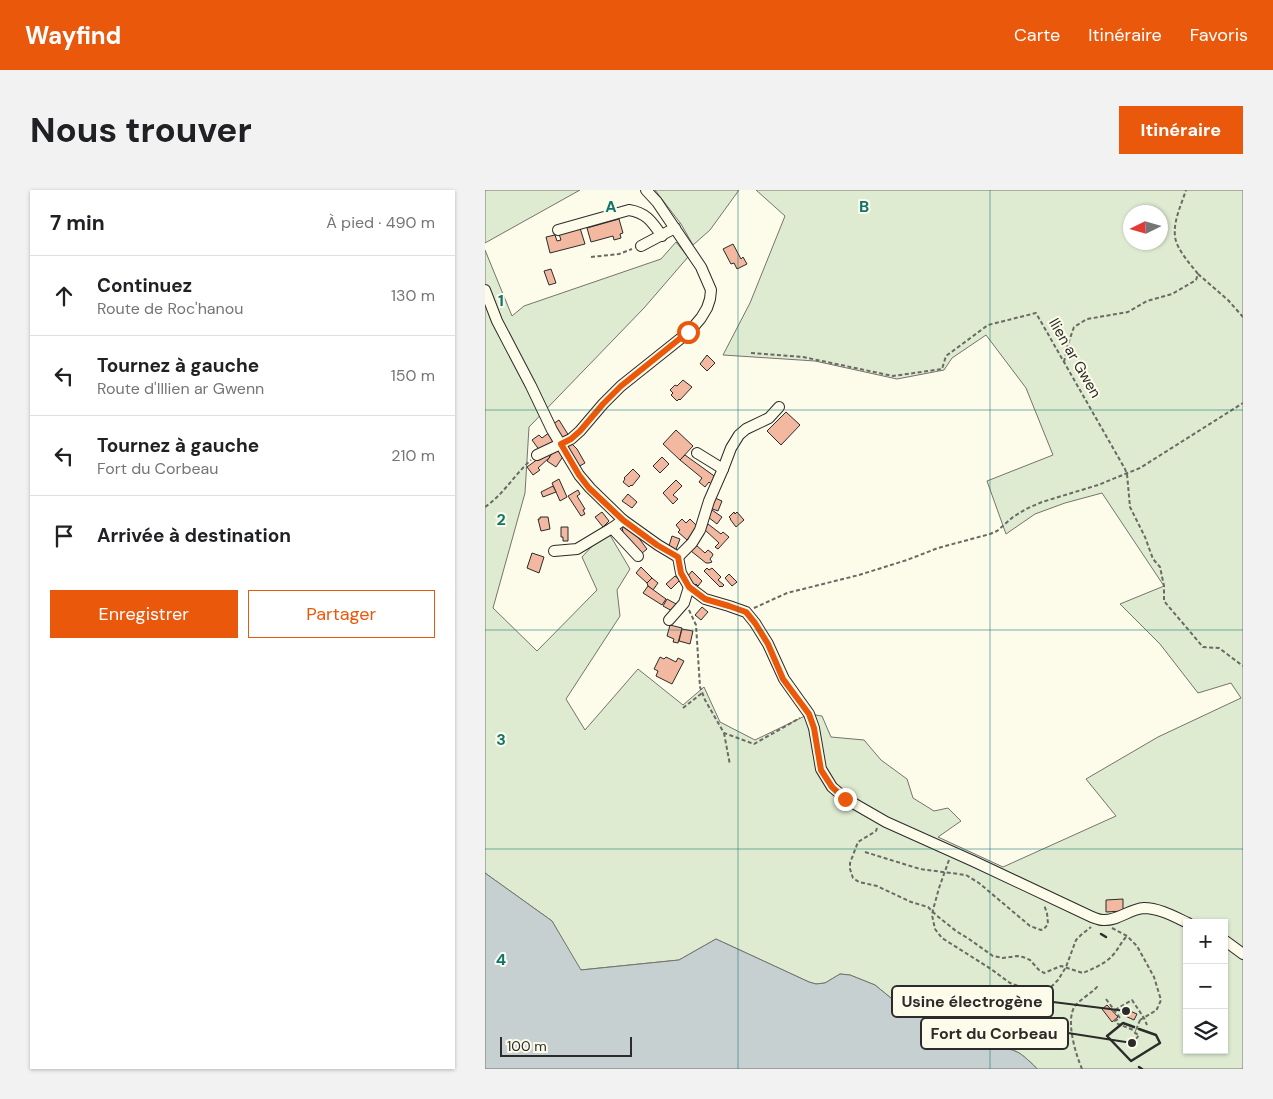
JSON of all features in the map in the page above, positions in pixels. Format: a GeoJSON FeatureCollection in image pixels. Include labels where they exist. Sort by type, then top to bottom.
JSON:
{"type":"FeatureCollection","features":[{"type":"Feature","properties":{"kind":"street"},"geometry":{"type":"LineString","coordinates":[[537,455],[571,439],[621,386],[690,331],[707,308],[711,290],[701,267],[657,202],[646,190]]}},
{"type":"Feature","properties":{"kind":"street"},"geometry":{"type":"LineString","coordinates":[[558,230],[629,210],[637,211],[648,217],[661,236]]}},
{"type":"Feature","properties":{"kind":"street"},"geometry":{"type":"LineString","coordinates":[[641,246],[675,228]]}},
{"type":"Feature","properties":{"kind":"street"},"geometry":{"type":"LineString","coordinates":[[485,290],[497,321],[552,430],[579,475],[589,488],[623,520],[657,545],[678,557],[681,573],[689,587],[705,599],[746,612],[768,644],[783,679],[809,714],[814,728],[821,770],[832,787],[845,799],[879,818],[1092,917],[1099,924],[1133,910],[1143,908],[1153,909],[1183,921]]}},
{"type":"Feature","properties":{"kind":"street"},"geometry":{"type":"LineString","coordinates":[[678,557],[692,543],[700,530],[709,501],[731,448],[739,435],[746,429],[769,418],[779,407]]}},
{"type":"Feature","properties":{"kind":"street"},"geometry":{"type":"LineString","coordinates":[[697,453],[723,469]]}},
{"type":"Feature","properties":{"kind":"street"},"geometry":{"type":"LineString","coordinates":[[555,552],[577,549],[623,520]]}},
{"type":"Feature","properties":{"kind":"street"},"geometry":{"type":"LineString","coordinates":[[611,528],[639,556]]}},
{"type":"Feature","properties":{"kind":"street"},"geometry":{"type":"LineString","coordinates":[[669,620],[684,603],[689,587]]}},
{"type":"Feature","properties":{"kind":"street"},"geometry":{"type":"LineString","coordinates":[[1228,943],[1243,954]]}},
{"type":"Feature","properties":{"kind":"path"},"geometry":{"type":"LineString","coordinates":[[1186,190],[1175,227],[1176,242],[1198,274],[1228,300],[1243,317]]}},
{"type":"Feature","properties":{"kind":"path"},"geometry":{"type":"LineString","coordinates":[[591,256],[619,254],[641,246]]}},
{"type":"Feature","properties":{"kind":"path"},"geometry":{"type":"LineString","coordinates":[[1064,363],[1074,327],[1087,320],[1128,312],[1147,301],[1172,294],[1196,280],[1198,274]]}},
{"type":"Feature","properties":{"kind":"path","name":"Ilien ar Gwen"},"geometry":{"type":"LineString","coordinates":[[751,353],[803,357],[893,376],[942,369],[946,356],[988,326],[1035,313],[1127,474]]}},
{"type":"Feature","properties":{"kind":"path"},"geometry":{"type":"LineString","coordinates":[[746,612],[787,593],[859,576],[938,548],[991,534],[1026,509],[1042,502],[1098,486],[1140,468],[1243,403]]}},
{"type":"Feature","properties":{"kind":"path"},"geometry":{"type":"LineString","coordinates":[[485,507],[508,487],[521,469],[537,455]]}},
{"type":"Feature","properties":{"kind":"path"},"geometry":{"type":"LineString","coordinates":[[1127,474],[1130,507],[1153,558],[1160,567],[1164,586],[1164,601],[1203,647],[1219,648],[1243,666]]}},
{"type":"Feature","properties":{"kind":"path"},"geometry":{"type":"LineString","coordinates":[[684,603],[696,624],[700,687],[705,700],[724,733],[730,765]]}},
{"type":"Feature","properties":{"kind":"path"},"geometry":{"type":"LineString","coordinates":[[683,708],[702,693]]}},
{"type":"Feature","properties":{"kind":"path"},"geometry":{"type":"LineString","coordinates":[[724,733],[754,744],[809,714]]}},
{"type":"Feature","properties":{"kind":"path"},"geometry":{"type":"LineString","coordinates":[[879,818],[877,831],[858,842],[850,863],[853,878],[859,882],[877,886],[911,902],[928,907],[955,931],[993,956],[1003,958],[1023,957],[1030,960],[1044,973],[1061,966],[1083,973],[1111,957],[1127,936]]}},
{"type":"Feature","properties":{"kind":"path"},"geometry":{"type":"LineString","coordinates":[[948,850],[950,856],[933,912],[935,929],[942,938],[1010,983],[1039,991],[1050,988],[1058,980],[1066,967],[1076,940],[1090,928],[1099,924],[1107,925],[1127,936],[1137,946],[1154,977],[1161,1000],[1157,1010],[1140,1020],[1135,1033],[1139,1035],[1136,1039]]}},
{"type":"Feature","properties":{"kind":"path"},"geometry":{"type":"LineString","coordinates":[[865,852],[920,868],[966,875],[979,883],[1030,926],[1041,930],[1048,924],[1047,913],[1038,892]]}},
{"type":"Feature","properties":{"kind":"path"},"geometry":{"type":"LineString","coordinates":[[1082,1069],[1073,1041],[1071,1025],[1073,1011],[1075,1006],[1097,987],[1098,989]]}},
{"type":"Feature","properties":{"kind":"path"},"geometry":{"type":"LineString","coordinates":[[1106,999],[1120,1018],[1115,1021],[1136,1030]]}},
{"type":"Feature","properties":{"kind":"path"},"geometry":{"type":"LineString","coordinates":[[1115,1010],[1132,1000],[1147,1024]]}},
{"type":"Feature","properties":{"kind":"green space"},"geometry":{"type":"Polygon","coordinates":[[[485,190],[580,190],[485,243],[485,190]]]}},
{"type":"Feature","properties":{"kind":"green space"},"geometry":{"type":"Polygon","coordinates":[[[655,190],[739,190],[710,230],[693,245],[681,224],[655,190]]]}},
{"type":"Feature","properties":{"kind":"green space"},"geometry":{"type":"Polygon","coordinates":[[[756,190],[1243,190],[1243,1069],[1037,1069],[1019,1053],[1000,1048],[994,1038],[984,1031],[980,1025],[984,1007],[950,1026],[940,1023],[931,1014],[904,1012],[897,1003],[875,985],[850,975],[840,974],[825,983],[816,984],[716,939],[679,960],[580,970],[552,921],[485,873],[485,250],[512,316],[524,306],[661,259],[676,242],[688,257],[644,308],[529,427],[525,493],[493,608],[537,651],[597,590],[582,557],[607,530],[630,569],[617,590],[620,616],[566,699],[585,730],[638,669],[683,705],[704,687],[720,722],[755,740],[809,714],[822,716],[831,737],[864,740],[881,760],[907,779],[913,798],[934,811],[948,808],[961,821],[938,837],[1003,867],[1116,816],[1086,779],[1158,737],[1241,698],[1231,683],[1198,693],[1160,644],[1120,604],[1164,586],[1102,493],[1065,503],[1035,514],[1006,534],[987,481],[1053,455],[1026,388],[986,335],[952,358],[944,370],[897,379],[815,361],[723,355],[750,303],[785,216],[756,190]]]}},
{"type":"Feature","properties":{"kind":"shaded area"},"geometry":{"type":"Polygon","coordinates":[[[485,873],[552,921],[581,970],[679,960],[716,939],[816,984],[825,983],[840,974],[850,975],[875,985],[897,1003],[904,1012],[931,1014],[940,1023],[950,1026],[984,1007],[980,1025],[984,1031],[995,1038],[1000,1048],[1019,1053],[1037,1069],[485,1069],[485,873]]]}},
{"type":"Feature","properties":{"kind":"building"},"geometry":{"type":"Polygon","coordinates":[[[619,219],[623,233],[620,234],[621,238],[614,240],[613,236],[591,242],[587,228],[619,219]]]}},
{"type":"Feature","properties":{"kind":"building"},"geometry":{"type":"Polygon","coordinates":[[[580,228],[585,244],[550,253],[546,237],[555,235],[557,241],[561,240],[559,234],[580,228]]]}},
{"type":"Feature","properties":{"kind":"building"},"geometry":{"type":"Polygon","coordinates":[[[733,244],[741,259],[743,257],[747,264],[737,269],[734,263],[731,264],[723,249],[733,244]]]}},
{"type":"Feature","properties":{"kind":"building"},"geometry":{"type":"Polygon","coordinates":[[[551,269],[556,283],[549,285],[544,271],[551,269]]]}},
{"type":"Feature","properties":{"kind":"building"},"geometry":{"type":"Polygon","coordinates":[[[707,355],[715,363],[707,371],[700,364],[707,355]]]}},
{"type":"Feature","properties":{"kind":"building"},"geometry":{"type":"Polygon","coordinates":[[[683,380],[692,387],[677,401],[671,395],[673,393],[670,390],[683,380]]]}},
{"type":"Feature","properties":{"kind":"building"},"geometry":{"type":"Polygon","coordinates":[[[786,412],[800,425],[781,445],[767,431],[786,412]]]}},
{"type":"Feature","properties":{"kind":"building"},"geometry":{"type":"Polygon","coordinates":[[[559,420],[569,436],[563,440],[553,424],[559,420]]]}},
{"type":"Feature","properties":{"kind":"building"},"geometry":{"type":"Polygon","coordinates":[[[676,430],[693,446],[680,460],[663,444],[676,430]]]}},
{"type":"Feature","properties":{"kind":"building"},"geometry":{"type":"Polygon","coordinates":[[[550,432],[556,442],[540,451],[532,440],[539,435],[542,438],[550,432]]]}},
{"type":"Feature","properties":{"kind":"building"},"geometry":{"type":"Polygon","coordinates":[[[571,443],[585,463],[578,467],[567,449],[571,443]]]}},
{"type":"Feature","properties":{"kind":"building"},"geometry":{"type":"Polygon","coordinates":[[[555,449],[564,455],[556,467],[547,461],[555,449]]]}},
{"type":"Feature","properties":{"kind":"building"},"geometry":{"type":"Polygon","coordinates":[[[546,453],[550,457],[538,468],[540,470],[533,475],[527,467],[546,453]]]}},
{"type":"Feature","properties":{"kind":"building"},"geometry":{"type":"Polygon","coordinates":[[[685,455],[717,478],[712,485],[709,482],[705,487],[699,482],[702,478],[680,460],[685,455]]]}},
{"type":"Feature","properties":{"kind":"building"},"geometry":{"type":"Polygon","coordinates":[[[662,457],[669,464],[660,473],[653,466],[662,457]]]}},
{"type":"Feature","properties":{"kind":"building"},"geometry":{"type":"Polygon","coordinates":[[[633,469],[640,476],[629,487],[623,482],[624,478],[633,469]]]}},
{"type":"Feature","properties":{"kind":"building"},"geometry":{"type":"Polygon","coordinates":[[[559,479],[567,497],[560,501],[552,483],[559,479]]]}},
{"type":"Feature","properties":{"kind":"building"},"geometry":{"type":"Polygon","coordinates":[[[676,480],[682,486],[673,495],[678,499],[673,504],[663,493],[676,480]]]}},
{"type":"Feature","properties":{"kind":"building"},"geometry":{"type":"Polygon","coordinates":[[[553,486],[556,492],[543,497],[541,492],[553,486]]]}},
{"type":"Feature","properties":{"kind":"building"},"geometry":{"type":"Polygon","coordinates":[[[578,490],[580,494],[577,496],[585,509],[583,510],[585,514],[581,516],[568,496],[578,490]]]}},
{"type":"Feature","properties":{"kind":"building"},"geometry":{"type":"Polygon","coordinates":[[[628,494],[637,502],[632,508],[622,501],[628,494]]]}},
{"type":"Feature","properties":{"kind":"building"},"geometry":{"type":"Polygon","coordinates":[[[715,498],[722,501],[718,511],[710,508],[715,498]]]}},
{"type":"Feature","properties":{"kind":"building"},"geometry":{"type":"Polygon","coordinates":[[[712,510],[722,517],[717,524],[708,517],[712,510]]]}},
{"type":"Feature","properties":{"kind":"building"},"geometry":{"type":"Polygon","coordinates":[[[602,512],[609,521],[603,527],[595,517],[602,512]]]}},
{"type":"Feature","properties":{"kind":"building"},"geometry":{"type":"Polygon","coordinates":[[[734,512],[735,514],[737,512],[744,520],[736,527],[729,517],[734,512]]]}},
{"type":"Feature","properties":{"kind":"building"},"geometry":{"type":"Polygon","coordinates":[[[540,517],[548,517],[550,529],[541,531],[538,519],[540,517]]]}},
{"type":"Feature","properties":{"kind":"building"},"geometry":{"type":"Polygon","coordinates":[[[682,519],[686,523],[690,519],[697,526],[687,540],[678,532],[680,530],[676,525],[682,519]]]}},
{"type":"Feature","properties":{"kind":"building"},"geometry":{"type":"Polygon","coordinates":[[[708,524],[721,534],[723,532],[729,537],[718,549],[715,547],[719,543],[704,529],[708,524]]]}},
{"type":"Feature","properties":{"kind":"building"},"geometry":{"type":"Polygon","coordinates":[[[624,525],[635,533],[647,549],[641,554],[623,532],[622,527],[624,525]]]}},
{"type":"Feature","properties":{"kind":"building"},"geometry":{"type":"Polygon","coordinates":[[[561,527],[568,527],[568,541],[563,541],[563,537],[561,537],[561,527]]]}},
{"type":"Feature","properties":{"kind":"building"},"geometry":{"type":"Polygon","coordinates":[[[672,536],[680,539],[675,552],[668,549],[672,536]]]}},
{"type":"Feature","properties":{"kind":"building"},"geometry":{"type":"Polygon","coordinates":[[[696,545],[705,553],[708,550],[712,553],[713,555],[710,559],[712,562],[706,563],[691,551],[696,545]]]}},
{"type":"Feature","properties":{"kind":"building"},"geometry":{"type":"Polygon","coordinates":[[[532,553],[544,557],[539,573],[527,568],[532,553]]]}},
{"type":"Feature","properties":{"kind":"building"},"geometry":{"type":"Polygon","coordinates":[[[641,567],[652,578],[647,583],[636,573],[641,567]]]}},
{"type":"Feature","properties":{"kind":"building"},"geometry":{"type":"Polygon","coordinates":[[[707,568],[709,570],[712,568],[721,577],[718,580],[724,585],[722,587],[704,571],[707,568]]]}},
{"type":"Feature","properties":{"kind":"building"},"geometry":{"type":"Polygon","coordinates":[[[692,571],[702,581],[698,586],[687,577],[692,571]]]}},
{"type":"Feature","properties":{"kind":"building"},"geometry":{"type":"Polygon","coordinates":[[[729,574],[737,582],[732,586],[725,578],[729,574]]]}},
{"type":"Feature","properties":{"kind":"building"},"geometry":{"type":"Polygon","coordinates":[[[675,576],[680,580],[671,589],[666,584],[675,576]]]}},
{"type":"Feature","properties":{"kind":"building"},"geometry":{"type":"Polygon","coordinates":[[[652,578],[658,583],[653,590],[647,583],[652,578]]]}},
{"type":"Feature","properties":{"kind":"building"},"geometry":{"type":"Polygon","coordinates":[[[648,586],[666,599],[662,605],[643,593],[648,586]]]}},
{"type":"Feature","properties":{"kind":"building"},"geometry":{"type":"Polygon","coordinates":[[[667,599],[678,605],[674,612],[663,606],[667,599]]]}},
{"type":"Feature","properties":{"kind":"building"},"geometry":{"type":"Polygon","coordinates":[[[702,607],[708,612],[701,620],[695,615],[702,607]]]}},
{"type":"Feature","properties":{"kind":"building"},"geometry":{"type":"Polygon","coordinates":[[[670,625],[682,628],[678,643],[673,642],[674,639],[667,636],[670,625]]]}},
{"type":"Feature","properties":{"kind":"building"},"geometry":{"type":"Polygon","coordinates":[[[682,629],[693,631],[690,644],[679,641],[682,629]]]}},
{"type":"Feature","properties":{"kind":"building"},"geometry":{"type":"Polygon","coordinates":[[[660,657],[664,659],[666,657],[676,662],[678,658],[684,661],[672,684],[656,676],[658,671],[654,669],[660,657]]]}},
{"type":"Feature","properties":{"kind":"building"},"geometry":{"type":"Polygon","coordinates":[[[1123,899],[1123,911],[1106,912],[1106,900],[1123,899]]]}},
{"type":"Feature","properties":{"kind":"building"},"geometry":{"type":"Polygon","coordinates":[[[1107,1005],[1118,1017],[1112,1022],[1102,1009],[1107,1005]]]}},
{"type":"Feature","properties":{"kind":"building"},"geometry":{"type":"Polygon","coordinates":[[[1123,1008],[1137,1014],[1134,1020],[1121,1014],[1123,1008]]]}},
{"type":"Feature","properties":{"kind":"wall"},"geometry":{"type":"LineString","coordinates":[[1101,934],[1106,937]]}},
{"type":"Feature","properties":{"kind":"wall"},"geometry":{"type":"LineString","coordinates":[[1134,1027],[1123,1023],[1107,1036],[1131,1061],[1160,1043],[1156,1035],[1139,1029]]}},
{"type":"Feature","properties":{"kind":"place","name":"Usine électrogène"},"geometry":{"type":"Point","coordinates":[1126,1011]}},
{"type":"Feature","properties":{"kind":"place","name":"Fort du Corbeau"},"geometry":{"type":"Point","coordinates":[1132,1043]}},
{"type":"Feature","properties":{"kind":"route"},"geometry":{"type":"LineString","coordinates":[[688,332],[621,386],[580,431],[571,439],[561,444],[589,488],[623,520],[657,545],[678,557],[681,573],[689,587],[705,599],[746,612],[755,623],[768,644],[783,679],[809,714],[814,728],[821,770],[832,787],[845,799]]}}]}
